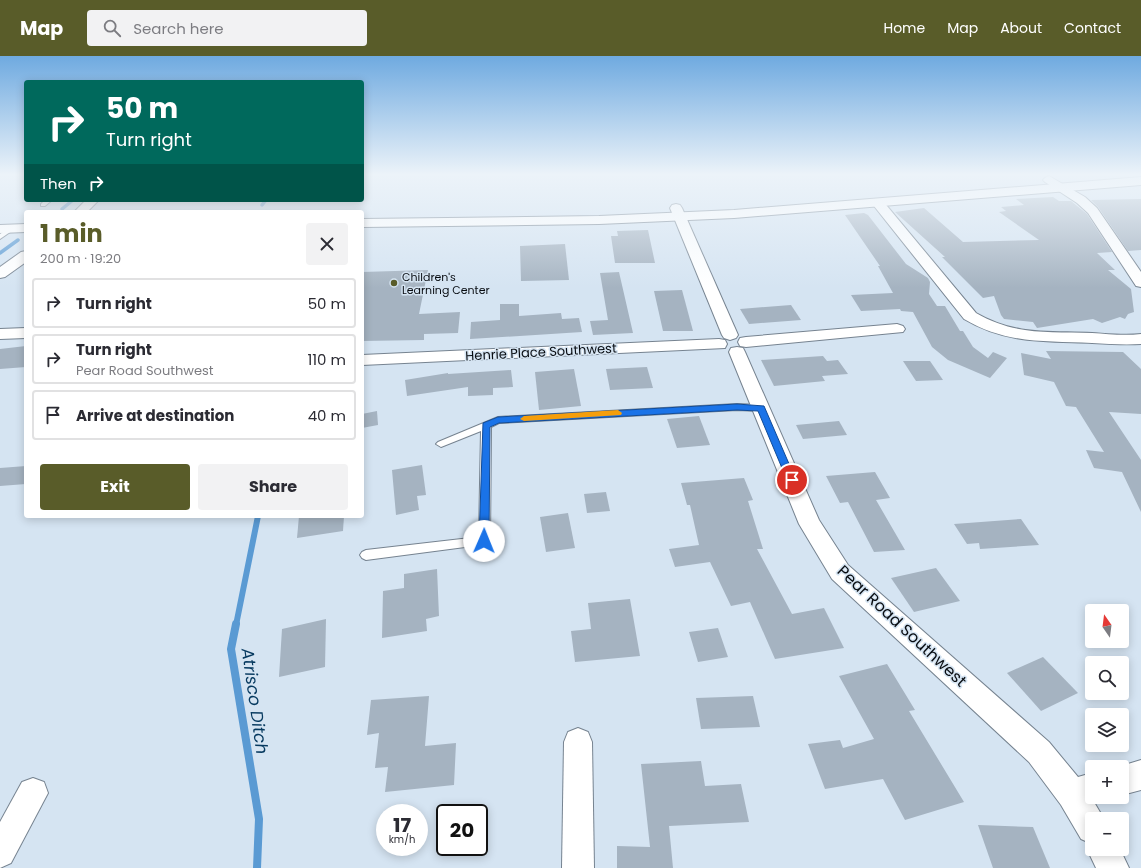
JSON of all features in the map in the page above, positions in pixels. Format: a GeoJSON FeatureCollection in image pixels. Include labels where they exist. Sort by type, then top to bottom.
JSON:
{"type":"FeatureCollection","features":[{"type":"Feature","properties":{"kind":"main road"},"geometry":{"type":"LineString","coordinates":[[364,214],[537,213]]}},
{"type":"Feature","properties":{"kind":"main road"},"geometry":{"type":"LineString","coordinates":[[364,223],[652,213]]}},
{"type":"Feature","properties":{"kind":"main road"},"geometry":{"type":"LineString","coordinates":[[0,219],[24,219]]}},
{"type":"Feature","properties":{"kind":"street","name":"Pear Road Southwest"},"geometry":{"type":"LineString","coordinates":[[678,213],[810,524],[840,572],[1082,791],[1088,812]]}},
{"type":"Feature","properties":{"kind":"street"},"geometry":{"type":"LineString","coordinates":[[886,213],[970,316],[983,325],[1002,332],[1026,336],[1141,339]]}},
{"type":"Feature","properties":{"kind":"street"},"geometry":{"type":"LineString","coordinates":[[1094,213],[1141,283]]}},
{"type":"Feature","properties":{"kind":"street"},"geometry":{"type":"LineString","coordinates":[[0,274],[24,256]]}},
{"type":"Feature","properties":{"kind":"street","name":"Henrie Place Southwest"},"geometry":{"type":"LineString","coordinates":[[364,360],[733,343],[897,329]]}},
{"type":"Feature","properties":{"kind":"street"},"geometry":{"type":"LineString","coordinates":[[0,334],[24,333]]}},
{"type":"Feature","properties":{"kind":"street"},"geometry":{"type":"LineString","coordinates":[[578,742],[578,868]]}},
{"type":"Feature","properties":{"kind":"street"},"geometry":{"type":"LineString","coordinates":[[1129,778],[1141,775]]}},
{"type":"Feature","properties":{"kind":"street"},"geometry":{"type":"LineString","coordinates":[[0,852],[33,793]]}},
{"type":"Feature","properties":{"kind":"street"},"geometry":{"type":"LineString","coordinates":[[1107,856],[1113,868]]}},
{"type":"Feature","properties":{"kind":"lane"},"geometry":{"type":"LineString","coordinates":[[0,237],[13,228]]}},
{"type":"Feature","properties":{"kind":"lane"},"geometry":{"type":"LineString","coordinates":[[441,444],[498,420],[737,407],[761,408]]}},
{"type":"Feature","properties":{"kind":"lane"},"geometry":{"type":"LineString","coordinates":[[366,555],[484,541],[486,425]]}},
{"type":"Feature","properties":{"kind":"building"},"geometry":{"type":"Polygon","coordinates":[[[864,213],[868,215],[906,264],[928,278],[930,282],[929,294],[937,306],[945,306],[960,331],[963,331],[973,347],[988,358],[993,352],[1007,358],[990,378],[948,360],[932,347],[913,312],[901,311],[900,309],[861,311],[851,295],[893,293],[878,266],[880,266],[845,215],[864,213]]]}},
{"type":"Feature","properties":{"kind":"building"},"geometry":{"type":"Polygon","coordinates":[[[896,213],[930,213],[963,242],[1039,240],[1000,213],[1086,213],[1112,252],[1097,253],[1115,270],[1108,270],[1131,289],[1134,312],[1128,314],[1125,319],[1120,317],[1102,323],[1093,319],[1037,328],[1033,322],[1004,319],[994,296],[983,298],[942,257],[945,257],[896,213]]]}},
{"type":"Feature","properties":{"kind":"building"},"geometry":{"type":"Polygon","coordinates":[[[1102,213],[1141,213],[1141,250],[1128,251],[1102,213]]]}},
{"type":"Feature","properties":{"kind":"building"},"geometry":{"type":"Polygon","coordinates":[[[648,230],[655,263],[615,263],[611,236],[618,236],[617,231],[648,230]]]}},
{"type":"Feature","properties":{"kind":"building"},"geometry":{"type":"Polygon","coordinates":[[[565,244],[569,280],[521,281],[520,246],[565,244]]]}},
{"type":"Feature","properties":{"kind":"building"},"geometry":{"type":"Polygon","coordinates":[[[428,270],[419,314],[460,312],[458,333],[424,334],[424,340],[364,341],[364,272],[428,270]]]}},
{"type":"Feature","properties":{"kind":"building"},"geometry":{"type":"Polygon","coordinates":[[[619,272],[633,333],[593,335],[590,321],[608,320],[600,273],[619,272]]]}},
{"type":"Feature","properties":{"kind":"building"},"geometry":{"type":"Polygon","coordinates":[[[682,290],[693,331],[663,331],[654,291],[682,290]]]}},
{"type":"Feature","properties":{"kind":"building"},"geometry":{"type":"Polygon","coordinates":[[[500,304],[519,304],[519,316],[561,313],[562,319],[579,318],[582,332],[470,339],[471,322],[500,320],[500,304]]]}},
{"type":"Feature","properties":{"kind":"building"},"geometry":{"type":"Polygon","coordinates":[[[791,305],[801,320],[749,324],[740,309],[791,305]]]}},
{"type":"Feature","properties":{"kind":"building"},"geometry":{"type":"Polygon","coordinates":[[[24,346],[24,367],[0,369],[0,349],[24,346]]]}},
{"type":"Feature","properties":{"kind":"building"},"geometry":{"type":"Polygon","coordinates":[[[1046,351],[1123,352],[1141,369],[1141,414],[1109,412],[1141,460],[1141,512],[1122,472],[1094,468],[1086,450],[1104,452],[1076,407],[1066,406],[1054,382],[1024,375],[1021,353],[1051,359],[1046,351]]]}},
{"type":"Feature","properties":{"kind":"building"},"geometry":{"type":"Polygon","coordinates":[[[823,356],[827,361],[838,360],[848,374],[822,376],[825,381],[774,386],[761,360],[823,356]]]}},
{"type":"Feature","properties":{"kind":"building"},"geometry":{"type":"Polygon","coordinates":[[[903,361],[930,361],[943,380],[916,381],[903,361]]]}},
{"type":"Feature","properties":{"kind":"building"},"geometry":{"type":"Polygon","coordinates":[[[647,367],[653,388],[610,390],[606,369],[647,367]]]}},
{"type":"Feature","properties":{"kind":"building"},"geometry":{"type":"Polygon","coordinates":[[[574,369],[581,406],[539,410],[535,372],[574,369]]]}},
{"type":"Feature","properties":{"kind":"building"},"geometry":{"type":"Polygon","coordinates":[[[511,370],[513,387],[493,388],[493,395],[468,396],[468,387],[407,396],[405,380],[448,373],[511,370]]]}},
{"type":"Feature","properties":{"kind":"building"},"geometry":{"type":"Polygon","coordinates":[[[377,411],[378,425],[364,428],[364,414],[377,411]]]}},
{"type":"Feature","properties":{"kind":"building"},"geometry":{"type":"Polygon","coordinates":[[[699,416],[710,445],[677,448],[667,419],[699,416]]]}},
{"type":"Feature","properties":{"kind":"building"},"geometry":{"type":"Polygon","coordinates":[[[839,421],[847,435],[803,439],[796,425],[839,421]]]}},
{"type":"Feature","properties":{"kind":"building"},"geometry":{"type":"Polygon","coordinates":[[[422,465],[426,495],[417,496],[419,510],[396,515],[392,470],[422,465]]]}},
{"type":"Feature","properties":{"kind":"building"},"geometry":{"type":"Polygon","coordinates":[[[24,466],[24,484],[0,486],[0,468],[24,466]]]}},
{"type":"Feature","properties":{"kind":"building"},"geometry":{"type":"Polygon","coordinates":[[[875,472],[890,498],[876,500],[905,550],[874,552],[848,502],[840,503],[826,476],[875,472]]]}},
{"type":"Feature","properties":{"kind":"building"},"geometry":{"type":"Polygon","coordinates":[[[744,478],[753,500],[748,501],[763,549],[757,549],[792,614],[824,608],[844,648],[775,659],[750,602],[731,606],[710,562],[675,567],[669,549],[699,545],[690,505],[687,505],[681,483],[744,478]]]}},
{"type":"Feature","properties":{"kind":"building"},"geometry":{"type":"Polygon","coordinates":[[[606,492],[610,511],[587,513],[584,494],[606,492]]]}},
{"type":"Feature","properties":{"kind":"building"},"geometry":{"type":"Polygon","coordinates":[[[568,513],[575,548],[546,552],[540,517],[568,513]]]}},
{"type":"Feature","properties":{"kind":"building"},"geometry":{"type":"Polygon","coordinates":[[[299,518],[344,518],[343,531],[297,538],[299,518]]]}},
{"type":"Feature","properties":{"kind":"building"},"geometry":{"type":"Polygon","coordinates":[[[1021,519],[1039,545],[980,549],[979,543],[967,544],[954,524],[1021,519]]]}},
{"type":"Feature","properties":{"kind":"building"},"geometry":{"type":"Polygon","coordinates":[[[936,568],[960,601],[914,612],[891,578],[936,568]]]}},
{"type":"Feature","properties":{"kind":"building"},"geometry":{"type":"Polygon","coordinates":[[[437,569],[439,616],[426,619],[427,631],[382,638],[383,591],[404,588],[404,574],[437,569]]]}},
{"type":"Feature","properties":{"kind":"building"},"geometry":{"type":"Polygon","coordinates":[[[630,599],[640,656],[575,662],[571,631],[591,629],[588,603],[630,599]]]}},
{"type":"Feature","properties":{"kind":"building"},"geometry":{"type":"Polygon","coordinates":[[[326,619],[325,667],[279,677],[282,629],[326,619]]]}},
{"type":"Feature","properties":{"kind":"building"},"geometry":{"type":"Polygon","coordinates":[[[718,628],[728,657],[698,662],[689,632],[718,628]]]}},
{"type":"Feature","properties":{"kind":"building"},"geometry":{"type":"Polygon","coordinates":[[[1043,657],[1078,693],[1041,711],[1007,673],[1043,657]]]}},
{"type":"Feature","properties":{"kind":"building"},"geometry":{"type":"Polygon","coordinates":[[[887,664],[915,710],[909,711],[964,802],[905,820],[883,779],[825,789],[808,744],[840,740],[843,748],[874,739],[839,676],[887,664]]]}},
{"type":"Feature","properties":{"kind":"building"},"geometry":{"type":"Polygon","coordinates":[[[429,696],[425,746],[456,743],[454,785],[385,792],[388,767],[375,768],[379,733],[367,735],[371,700],[429,696]]]}},
{"type":"Feature","properties":{"kind":"building"},"geometry":{"type":"Polygon","coordinates":[[[753,696],[760,727],[701,729],[696,698],[753,696]]]}},
{"type":"Feature","properties":{"kind":"building"},"geometry":{"type":"Polygon","coordinates":[[[701,761],[705,786],[741,784],[749,822],[669,826],[673,868],[617,868],[617,846],[650,847],[641,764],[701,761]]]}},
{"type":"Feature","properties":{"kind":"building"},"geometry":{"type":"Polygon","coordinates":[[[978,825],[1033,827],[1050,868],[993,868],[978,825]]]}},
{"type":"Feature","properties":{"kind":"waterway"},"geometry":{"type":"LineString","coordinates":[[0,253],[18,240]]}},
{"type":"Feature","properties":{"kind":"waterway","name":"Atrisco Ditch"},"geometry":{"type":"LineString","coordinates":[[236,625],[258,518]]}},
{"type":"Feature","properties":{"kind":"waterway","name":"Atrisco Ditch"},"geometry":{"type":"LineString","coordinates":[[236,624],[231,649],[259,819],[257,868]]}},
{"type":"Feature","properties":{"kind":"slow traffic"},"geometry":{"type":"LineString","coordinates":[[524,419],[618,413]]}},
{"type":"Feature","properties":{"kind":"place","name":"Children's Learning Center"},"geometry":{"type":"Point","coordinates":[394,283]}},
{"type":"Feature","properties":{"kind":"route"},"geometry":{"type":"LineString","coordinates":[[484,541],[486,425],[498,420],[737,407],[761,408],[792,480]]}}]}
